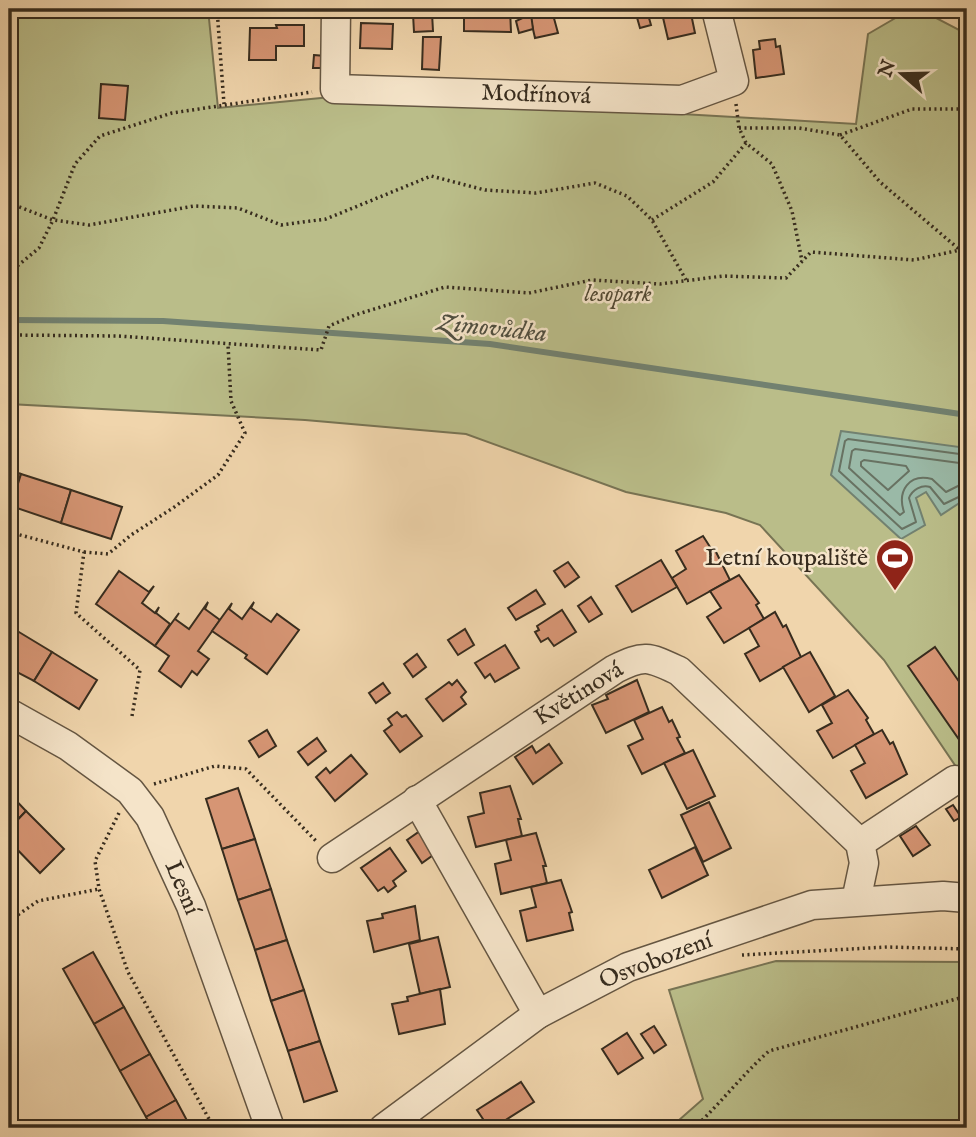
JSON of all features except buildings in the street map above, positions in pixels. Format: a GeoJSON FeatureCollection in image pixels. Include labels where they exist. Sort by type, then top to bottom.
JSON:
{"type":"FeatureCollection","features":[{"type":"Feature","properties":{"kind":"street"},"geometry":{"type":"LineString","coordinates":[[335,89],[336,9]]}},
{"type":"Feature","properties":{"kind":"street"},"geometry":{"type":"LineString","coordinates":[[716,9],[734,81]]}},
{"type":"Feature","properties":{"kind":"street","name":"Modřínová"},"geometry":{"type":"LineString","coordinates":[[335,89],[682,100],[734,81]]}},
{"type":"Feature","properties":{"kind":"street","name":"Květinová"},"geometry":{"type":"LineString","coordinates":[[332,858],[615,669],[637,658],[654,660],[678,671],[860,843]]}},
{"type":"Feature","properties":{"kind":"street","name":"Lesní"},"geometry":{"type":"LineString","coordinates":[[9,713],[68,746],[130,791],[150,817],[191,906],[270,1128]]}},
{"type":"Feature","properties":{"kind":"street"},"geometry":{"type":"LineString","coordinates":[[856,901],[864,863],[860,843],[956,780]]}},
{"type":"Feature","properties":{"kind":"street"},"geometry":{"type":"LineString","coordinates":[[417,800],[538,1014]]}},
{"type":"Feature","properties":{"kind":"street","name":"Osvobození"},"geometry":{"type":"LineString","coordinates":[[384,1128],[538,1014],[628,967],[812,905],[943,896],[967,898]]}},
{"type":"Feature","properties":{"kind":"path"},"geometry":{"type":"LineString","coordinates":[[217,9],[224,104]]}},
{"type":"Feature","properties":{"kind":"path"},"geometry":{"type":"LineString","coordinates":[[734,81],[739,128],[746,143],[772,164],[792,211],[802,261]]}},
{"type":"Feature","properties":{"kind":"path"},"geometry":{"type":"LineString","coordinates":[[9,274],[38,248],[53,220],[75,164],[100,136],[172,113],[335,89]]}},
{"type":"Feature","properties":{"kind":"path"},"geometry":{"type":"LineString","coordinates":[[739,128],[799,128],[840,135],[912,109],[967,109]]}},
{"type":"Feature","properties":{"kind":"path"},"geometry":{"type":"LineString","coordinates":[[840,135],[880,182],[967,257]]}},
{"type":"Feature","properties":{"kind":"path"},"geometry":{"type":"LineString","coordinates":[[652,220],[713,182],[746,143]]}},
{"type":"Feature","properties":{"kind":"path"},"geometry":{"type":"LineString","coordinates":[[9,203],[53,220],[89,225],[194,206],[238,208],[281,225],[326,219],[431,176],[485,190],[536,193],[595,183],[627,196],[652,220],[687,281]]}},
{"type":"Feature","properties":{"kind":"path"},"geometry":{"type":"LineString","coordinates":[[9,335],[118,336],[321,350],[329,326],[355,315],[445,287],[529,293],[592,280],[660,284],[723,276],[786,278],[811,252],[914,260],[967,248]]}},
{"type":"Feature","properties":{"kind":"path"},"geometry":{"type":"LineString","coordinates":[[9,532],[84,552],[108,554],[218,475],[245,433],[231,401],[228,345]]}},
{"type":"Feature","properties":{"kind":"path"},"geometry":{"type":"LineString","coordinates":[[84,552],[76,613],[140,670],[132,716]]}},
{"type":"Feature","properties":{"kind":"path"},"geometry":{"type":"LineString","coordinates":[[9,921],[38,901],[99,889]]}},
{"type":"Feature","properties":{"kind":"path"},"geometry":{"type":"LineString","coordinates":[[732,956],[887,947],[967,949]]}},
{"type":"Feature","properties":{"kind":"path"},"geometry":{"type":"LineString","coordinates":[[694,1128],[722,1102],[744,1073],[769,1051],[967,996]]}},
{"type":"Feature","properties":{"kind":"green space","name":"lesopark"},"geometry":{"type":"Polygon","coordinates":[[[9,9],[208,9],[218,108],[352,95],[856,124],[868,34],[911,9],[919,9],[967,34],[967,783],[884,660],[760,525],[726,513],[626,492],[466,434],[305,420],[9,404],[9,9]]]}},
{"type":"Feature","properties":{"kind":"green space"},"geometry":{"type":"Polygon","coordinates":[[[776,961],[967,962],[967,1128],[670,1128],[703,1099],[669,990],[776,961]]]}},
{"type":"Feature","properties":{"kind":"water"},"geometry":{"type":"Polygon","coordinates":[[[841,431],[967,448],[967,498],[941,515],[926,492],[916,498],[925,525],[901,539],[831,475],[841,431]]]}},
{"type":"Feature","properties":{"kind":"waterway","name":"Zimovůdka"},"geometry":{"type":"LineString","coordinates":[[9,320],[163,321],[490,344],[967,415]]}},
{"type":"Feature","properties":{"kind":"place","name":"Letní koupaliště"},"geometry":{"type":"Point","coordinates":[895,592]}}]}
